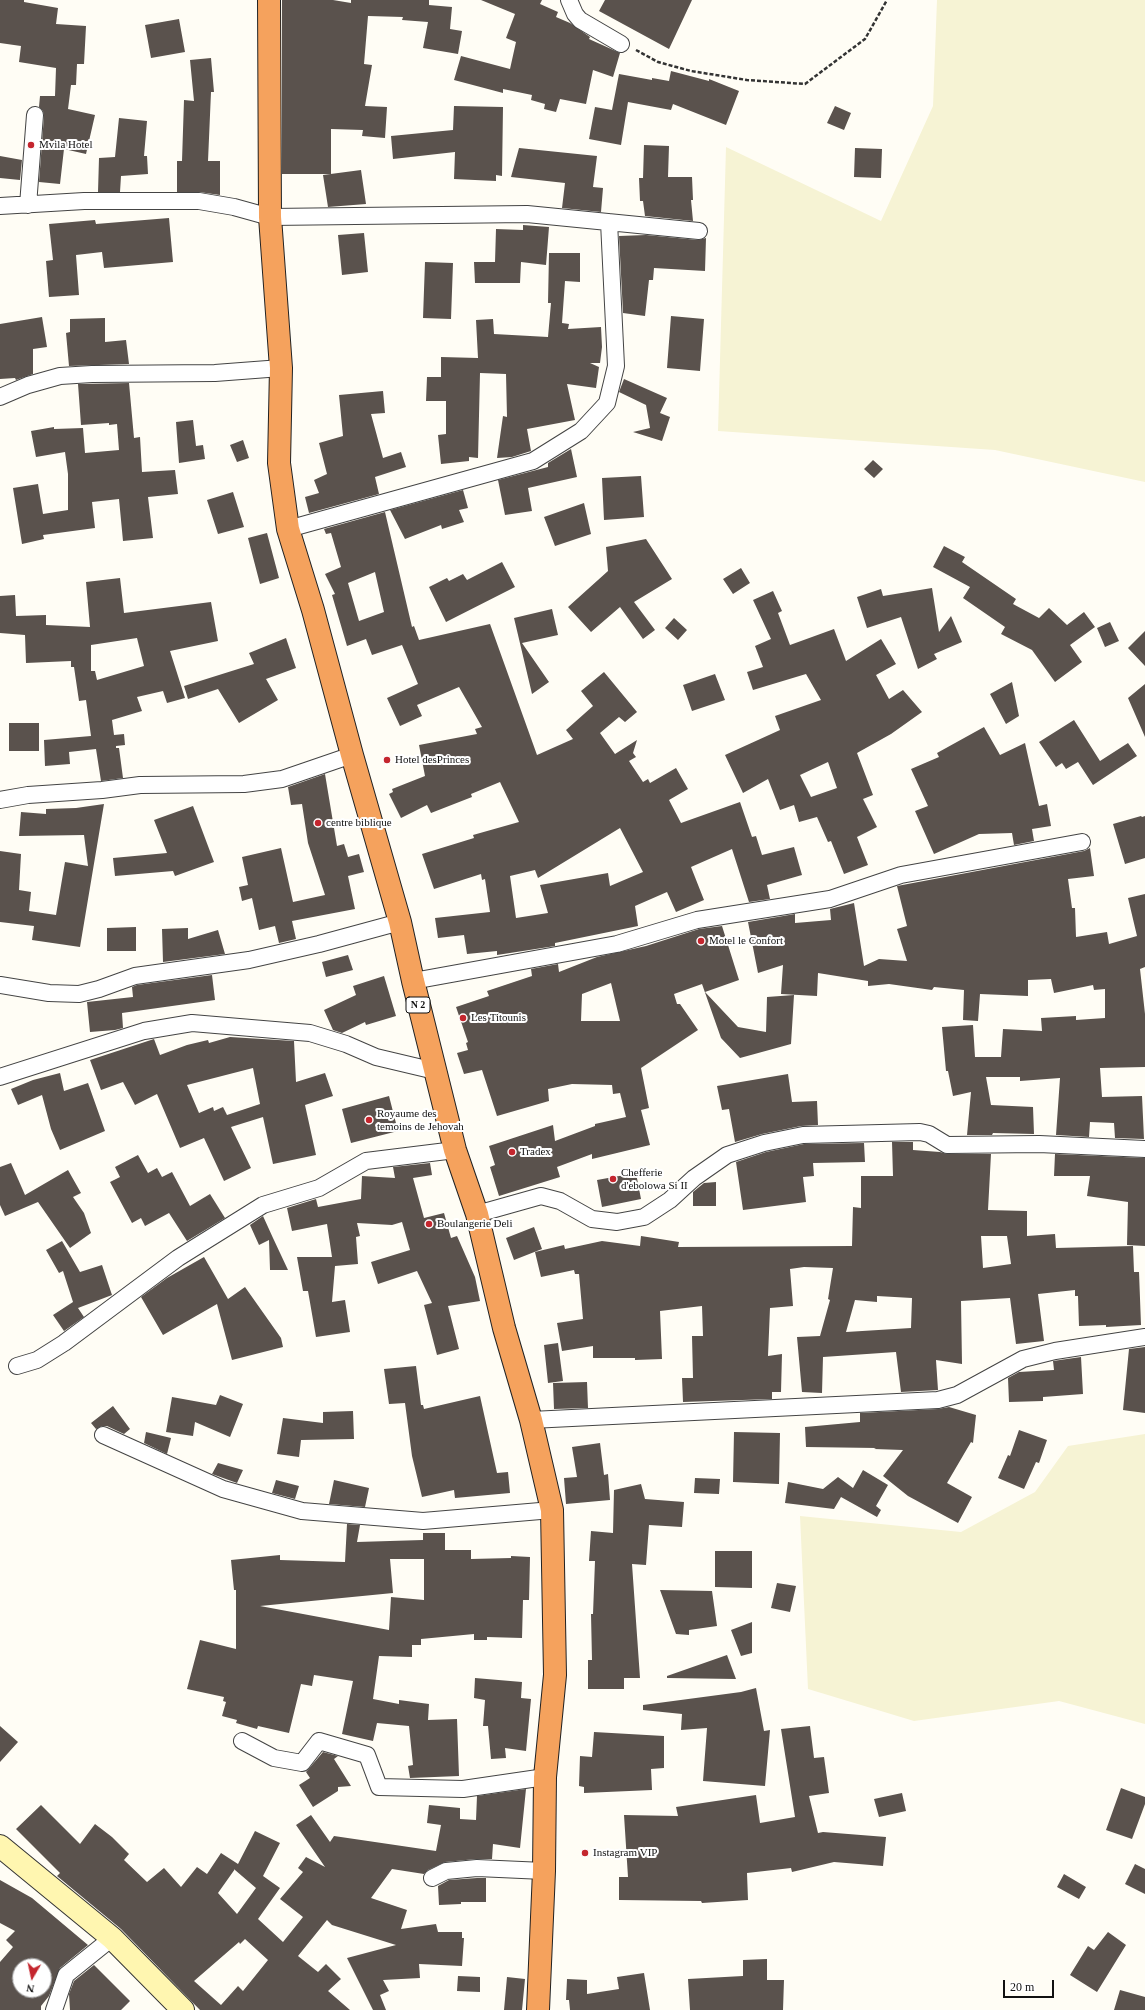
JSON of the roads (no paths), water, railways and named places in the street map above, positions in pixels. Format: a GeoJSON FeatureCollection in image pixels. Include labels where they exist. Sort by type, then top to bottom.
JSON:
{"type":"FeatureCollection","features":[{"type":"Feature","properties":{"kind":"highway","name":"N 2"},"geometry":{"type":"LineString","coordinates":[[269,0],[270,218],[281,368],[279,464],[288,529],[313,610],[352,755],[400,922],[455,1150],[477,1214],[504,1328],[531,1420],[552,1510],[555,1675],[545,1777],[544,1872],[538,2010]]}},
{"type":"Feature","properties":{"kind":"main road"},"geometry":{"type":"LineString","coordinates":[[0,1846],[112,1938],[183,2010]]}},
{"type":"Feature","properties":{"kind":"street"},"geometry":{"type":"LineString","coordinates":[[569,0],[575,14],[580,20],[615,40]]}},
{"type":"Feature","properties":{"kind":"street"},"geometry":{"type":"LineString","coordinates":[[28,205],[35,115]]}},
{"type":"Feature","properties":{"kind":"street"},"geometry":{"type":"LineString","coordinates":[[0,206],[84,201],[199,202],[234,208],[270,218],[527,214],[699,231]]}},
{"type":"Feature","properties":{"kind":"street"},"geometry":{"type":"LineString","coordinates":[[288,529],[533,461],[581,431],[607,403],[616,366],[609,222]]}},
{"type":"Feature","properties":{"kind":"street"},"geometry":{"type":"LineString","coordinates":[[0,397],[60,376],[215,372],[281,368]]}},
{"type":"Feature","properties":{"kind":"street"},"geometry":{"type":"LineString","coordinates":[[0,800],[28,795],[102,790],[140,785],[244,784],[282,779],[352,755]]}},
{"type":"Feature","properties":{"kind":"street"},"geometry":{"type":"LineString","coordinates":[[413,981],[616,944],[697,920],[830,899],[901,875],[1082,842]]}},
{"type":"Feature","properties":{"kind":"street"},"geometry":{"type":"LineString","coordinates":[[0,985],[49,993],[79,994],[99,989],[135,976],[249,960],[319,944],[400,922]]}},
{"type":"Feature","properties":{"kind":"street"},"geometry":{"type":"LineString","coordinates":[[0,1077],[144,1031],[192,1023],[310,1033],[346,1044],[376,1057],[435,1071]]}},
{"type":"Feature","properties":{"kind":"street"},"geometry":{"type":"LineString","coordinates":[[477,1214],[541,1196],[560,1201],[592,1219],[617,1222],[644,1218],[670,1200],[694,1178],[727,1155],[764,1143],[802,1135],[920,1132],[929,1134],[947,1145],[1039,1144],[1145,1149]]}},
{"type":"Feature","properties":{"kind":"street"},"geometry":{"type":"LineString","coordinates":[[18,1366],[37,1360],[64,1343],[178,1258],[263,1205],[320,1188],[366,1161],[455,1150]]}},
{"type":"Feature","properties":{"kind":"street"},"geometry":{"type":"LineString","coordinates":[[531,1420],[938,1400],[957,1395],[1023,1358],[1062,1350],[1145,1337]]}},
{"type":"Feature","properties":{"kind":"street"},"geometry":{"type":"LineString","coordinates":[[103,1434],[223,1489],[302,1511],[423,1521],[552,1510]]}},
{"type":"Feature","properties":{"kind":"street"},"geometry":{"type":"LineString","coordinates":[[242,1741],[274,1758],[302,1763],[319,1741],[367,1755],[379,1787],[463,1789],[545,1777]]}},
{"type":"Feature","properties":{"kind":"street"},"geometry":{"type":"LineString","coordinates":[[432,1878],[446,1871],[476,1868],[544,1872]]}},
{"type":"Feature","properties":{"kind":"street"},"geometry":{"type":"LineString","coordinates":[[54,2010],[66,1975],[112,1938]]}},
{"type":"Feature","properties":{"kind":"place","name":"Mvila Hotel"},"geometry":{"type":"Point","coordinates":[31,145]}},
{"type":"Feature","properties":{"kind":"place","name":"Hotel desPrinces"},"geometry":{"type":"Point","coordinates":[387,760]}},
{"type":"Feature","properties":{"kind":"place","name":"centre biblique"},"geometry":{"type":"Point","coordinates":[318,823]}},
{"type":"Feature","properties":{"kind":"place","name":"Motel le Confort"},"geometry":{"type":"Point","coordinates":[701,941]}},
{"type":"Feature","properties":{"kind":"place","name":"Les Titounis"},"geometry":{"type":"Point","coordinates":[463,1018]}},
{"type":"Feature","properties":{"kind":"place","name":"Royaume des temoins de Jehovah"},"geometry":{"type":"Point","coordinates":[369,1120]}},
{"type":"Feature","properties":{"kind":"place","name":"Tradex"},"geometry":{"type":"Point","coordinates":[512,1152]}},
{"type":"Feature","properties":{"kind":"place","name":"Chefferie d'ebolowa Si II"},"geometry":{"type":"Point","coordinates":[613,1179]}},
{"type":"Feature","properties":{"kind":"place","name":"Boulangerie Deli"},"geometry":{"type":"Point","coordinates":[429,1224]}},
{"type":"Feature","properties":{"kind":"place","name":"Instagram VIP"},"geometry":{"type":"Point","coordinates":[585,1853]}}]}
